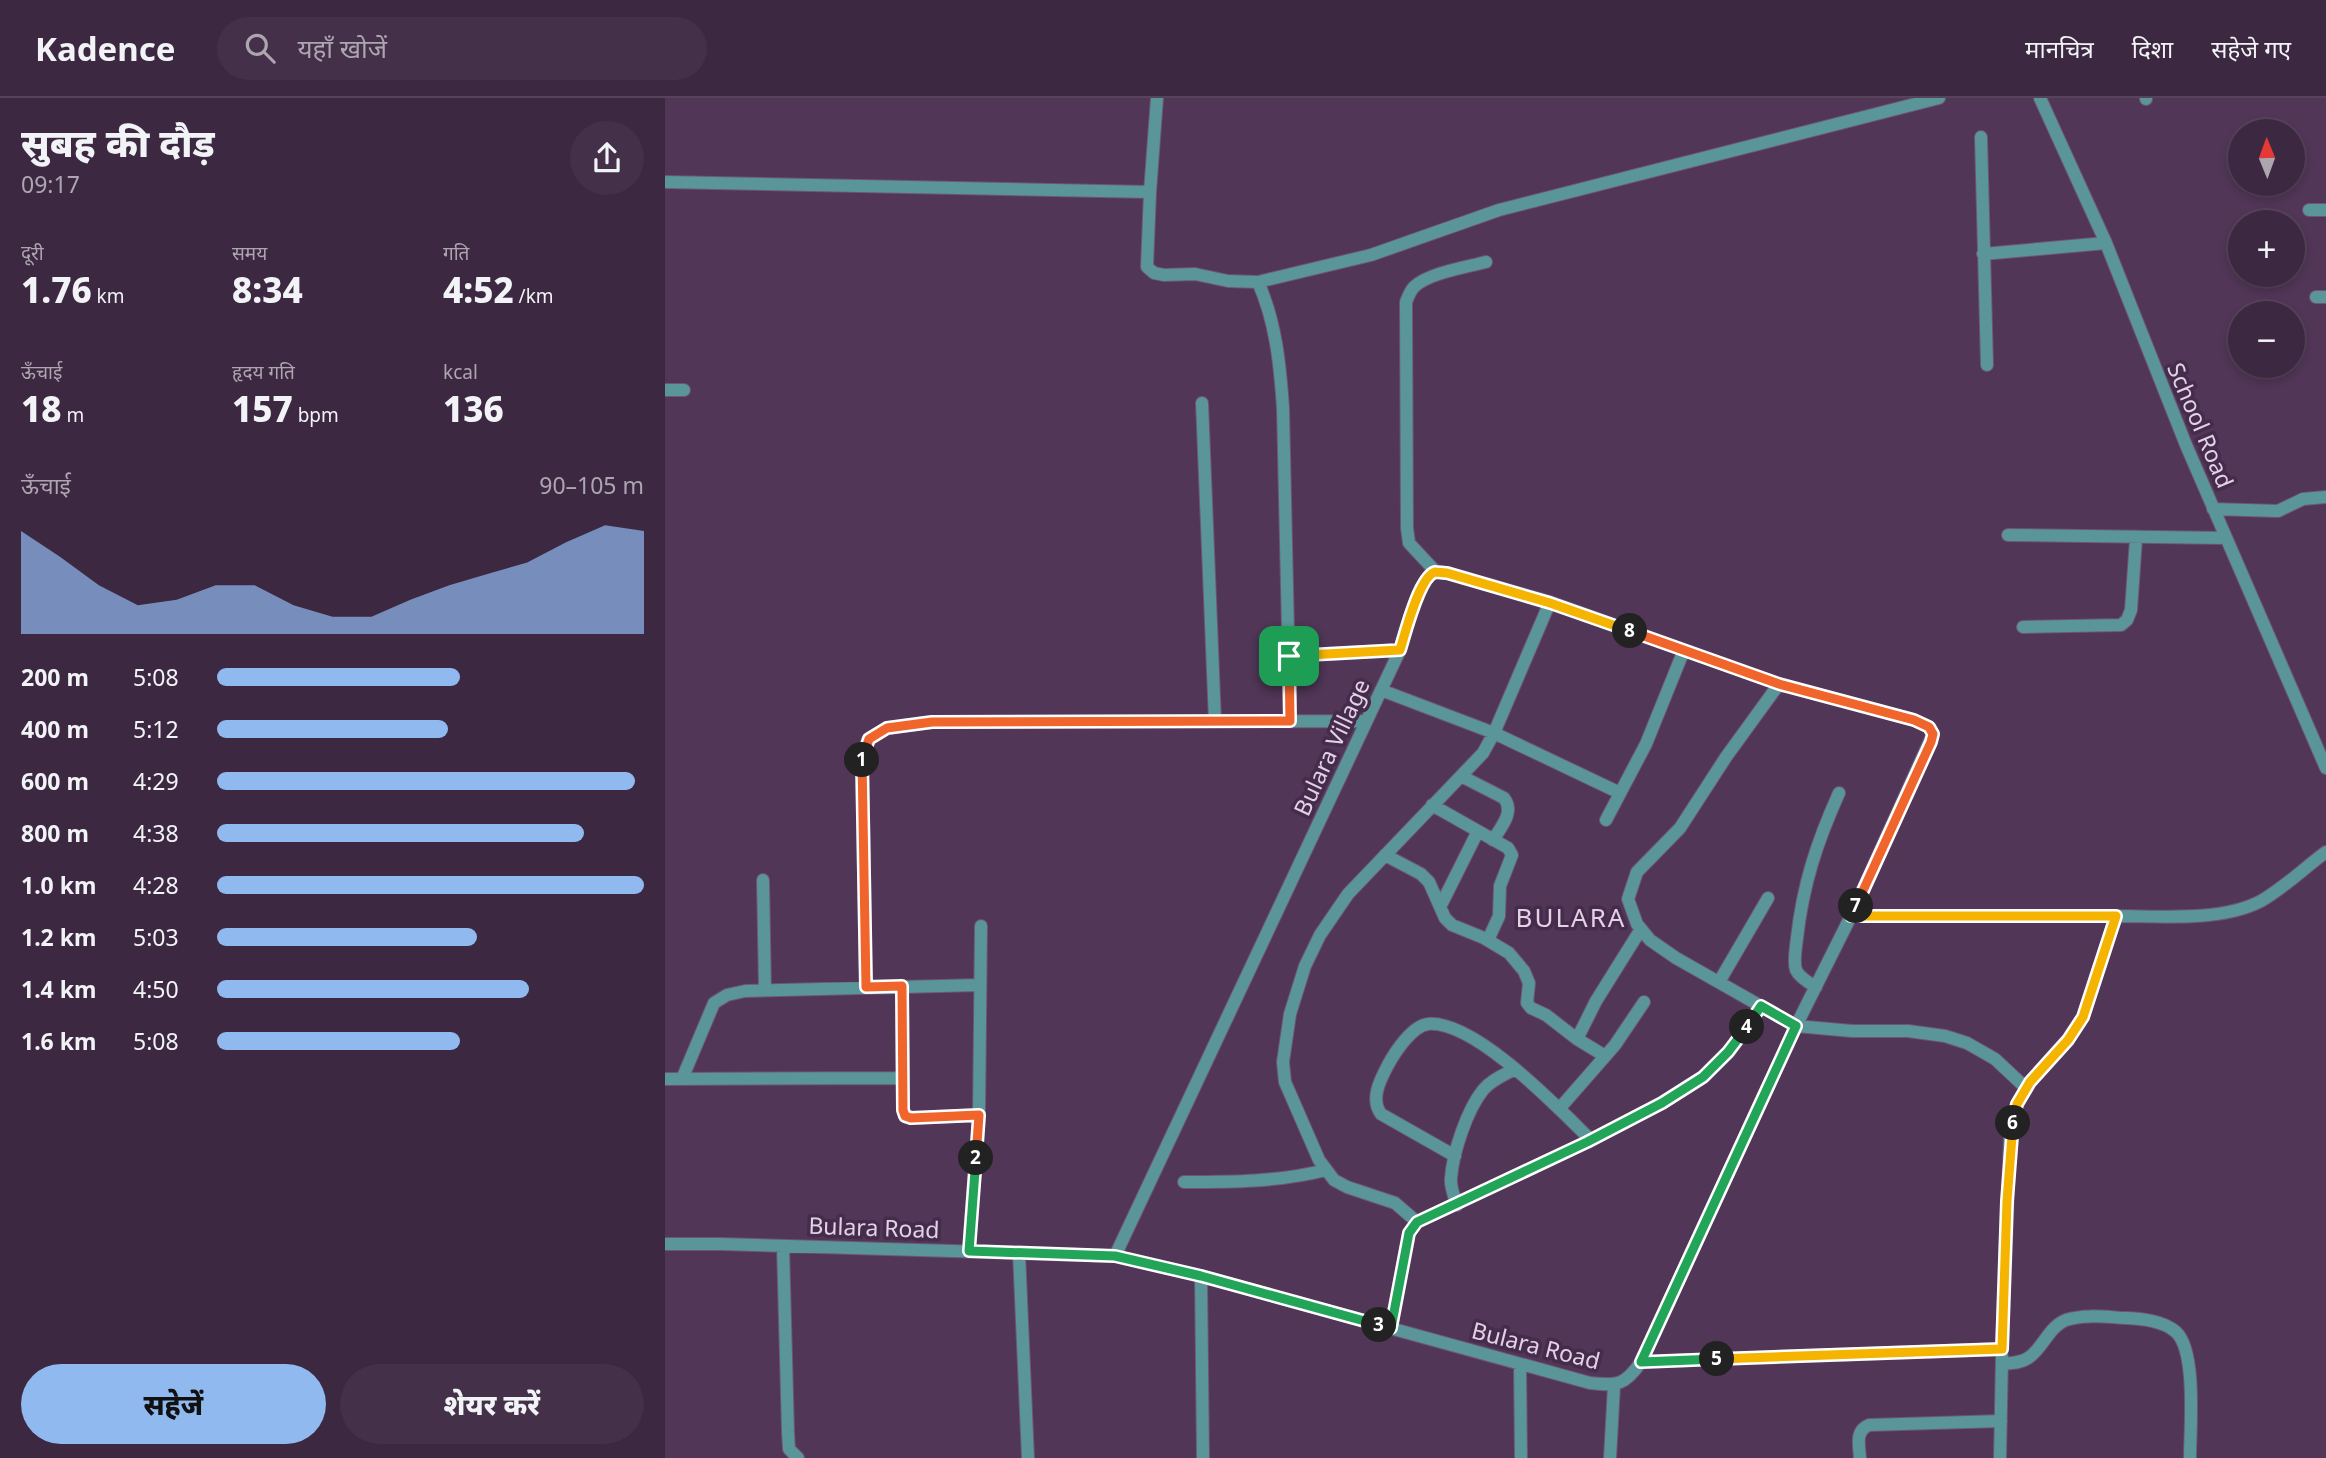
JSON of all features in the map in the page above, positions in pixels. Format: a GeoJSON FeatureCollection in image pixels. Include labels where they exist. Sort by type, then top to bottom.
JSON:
{"type":"FeatureCollection","features":[{"type":"Feature","properties":{"kind":"street"},"geometry":{"type":"LineString","coordinates":[[1157,98],[1147,267],[1164,275],[1195,274],[1228,281],[1258,282],[1371,255],[1499,209],[1939,98]]}},
{"type":"Feature","properties":{"kind":"street","name":"School Road"},"geometry":{"type":"LineString","coordinates":[[2040,98],[2106,243],[2213,509],[2326,768]]}},
{"type":"Feature","properties":{"kind":"street"},"geometry":{"type":"LineString","coordinates":[[1981,137],[1987,365]]}},
{"type":"Feature","properties":{"kind":"street"},"geometry":{"type":"LineString","coordinates":[[665,183],[1150,192]]}},
{"type":"Feature","properties":{"kind":"street"},"geometry":{"type":"LineString","coordinates":[[2309,210],[2326,209]]}},
{"type":"Feature","properties":{"kind":"street"},"geometry":{"type":"LineString","coordinates":[[1983,254],[2106,243]]}},
{"type":"Feature","properties":{"kind":"street"},"geometry":{"type":"LineString","coordinates":[[1486,262],[1449,271],[1419,283],[1412,289],[1406,302],[1407,528],[1409,542],[1436,572],[1550,603],[1779,684],[1914,720],[1929,727],[1933,734],[1851,916],[1796,1026],[1641,1362],[2002,1349]]}},
{"type":"Feature","properties":{"kind":"street"},"geometry":{"type":"LineString","coordinates":[[1258,282],[1271,316],[1280,367],[1283,408],[1290,721]]}},
{"type":"Feature","properties":{"kind":"street"},"geometry":{"type":"LineString","coordinates":[[665,390],[684,390]]}},
{"type":"Feature","properties":{"kind":"street"},"geometry":{"type":"LineString","coordinates":[[1202,403],[1215,721]]}},
{"type":"Feature","properties":{"kind":"street"},"geometry":{"type":"LineString","coordinates":[[2213,509],[2278,511],[2303,499],[2326,497]]}},
{"type":"Feature","properties":{"kind":"street"},"geometry":{"type":"LineString","coordinates":[[2008,536],[2226,538]]}},
{"type":"Feature","properties":{"kind":"street"},"geometry":{"type":"LineString","coordinates":[[2023,627],[2121,625],[2127,620],[2131,610],[2136,539]]}},
{"type":"Feature","properties":{"kind":"street","name":"Bulara Village"},"geometry":{"type":"LineString","coordinates":[[1115,1256],[1400,650],[1421,589],[1428,577],[1436,572]]}},
{"type":"Feature","properties":{"kind":"street"},"geometry":{"type":"LineString","coordinates":[[1417,1222],[1395,1203],[1334,1180],[1319,1160],[1285,1082],[1283,1062],[1290,1014],[1305,966],[1320,935],[1348,894],[1483,753],[1550,603]]}},
{"type":"Feature","properties":{"kind":"street"},"geometry":{"type":"LineString","coordinates":[[1289,656],[1400,650]]}},
{"type":"Feature","properties":{"kind":"street"},"geometry":{"type":"LineString","coordinates":[[1606,820],[1646,744],[1684,650]]}},
{"type":"Feature","properties":{"kind":"street"},"geometry":{"type":"LineString","coordinates":[[1779,684],[1726,757],[1680,828],[1637,872],[1628,899],[1631,912],[1641,929],[1650,940],[1796,1026],[1852,1031],[1908,1031],[1945,1036],[1995,1059],[2027,1088]]}},
{"type":"Feature","properties":{"kind":"street"},"geometry":{"type":"LineString","coordinates":[[1381,691],[1494,733],[1620,793]]}},
{"type":"Feature","properties":{"kind":"street"},"geometry":{"type":"LineString","coordinates":[[866,987],[862,758],[869,739],[887,728],[932,722],[1366,721]]}},
{"type":"Feature","properties":{"kind":"street"},"geometry":{"type":"LineString","coordinates":[[1461,776],[1504,798],[1509,804],[1509,813],[1493,840]]}},
{"type":"Feature","properties":{"kind":"street"},"geometry":{"type":"LineString","coordinates":[[1816,987],[1798,974],[1794,958],[1800,913],[1818,839],[1839,793]]}},
{"type":"Feature","properties":{"kind":"street"},"geometry":{"type":"LineString","coordinates":[[1432,805],[1508,848],[1512,855],[1500,886],[1499,916],[1487,940]]}},
{"type":"Feature","properties":{"kind":"street"},"geometry":{"type":"LineString","coordinates":[[1440,907],[1478,831]]}},
{"type":"Feature","properties":{"kind":"street"},"geometry":{"type":"LineString","coordinates":[[1851,916],[2205,915],[2239,910],[2262,900],[2326,852]]}},
{"type":"Feature","properties":{"kind":"street"},"geometry":{"type":"LineString","coordinates":[[1385,855],[1421,874],[1429,882],[1445,918],[1452,925],[1509,953],[1524,971],[1529,982],[1527,1003],[1531,1008],[1546,1015],[1605,1056]]}},
{"type":"Feature","properties":{"kind":"street"},"geometry":{"type":"LineString","coordinates":[[763,880],[765,990]]}},
{"type":"Feature","properties":{"kind":"street"},"geometry":{"type":"LineString","coordinates":[[1719,982],[1768,898]]}},
{"type":"Feature","properties":{"kind":"street"},"geometry":{"type":"LineString","coordinates":[[2000,1458],[2010,1136],[2017,1104],[2083,1017],[2116,916]]}},
{"type":"Feature","properties":{"kind":"street"},"geometry":{"type":"LineString","coordinates":[[969,1251],[979,1115],[981,926]]}},
{"type":"Feature","properties":{"kind":"street"},"geometry":{"type":"LineString","coordinates":[[1577,1039],[1596,1001],[1641,929]]}},
{"type":"Feature","properties":{"kind":"street"},"geometry":{"type":"LineString","coordinates":[[682,1079],[714,1003],[727,995],[765,990],[980,985]]}},
{"type":"Feature","properties":{"kind":"street"},"geometry":{"type":"LineString","coordinates":[[902,986],[902,1078],[905,1116],[979,1115]]}},
{"type":"Feature","properties":{"kind":"street"},"geometry":{"type":"LineString","coordinates":[[1559,1109],[1605,1056],[1644,1002]]}},
{"type":"Feature","properties":{"kind":"street"},"geometry":{"type":"LineString","coordinates":[[1391,1328],[1409,1233],[1417,1222],[1591,1140],[1662,1103],[1703,1077],[1728,1052],[1761,1006]]}},
{"type":"Feature","properties":{"kind":"street"},"geometry":{"type":"LineString","coordinates":[[1455,1156],[1381,1114],[1376,1108],[1375,1095],[1394,1054],[1421,1027],[1429,1024],[1448,1027],[1485,1046],[1515,1069],[1591,1140]]}},
{"type":"Feature","properties":{"kind":"street"},"geometry":{"type":"LineString","coordinates":[[1457,1205],[1451,1189],[1451,1178],[1455,1156],[1472,1109],[1482,1090],[1492,1081],[1515,1069]]}},
{"type":"Feature","properties":{"kind":"street"},"geometry":{"type":"LineString","coordinates":[[665,1079],[902,1078]]}},
{"type":"Feature","properties":{"kind":"street"},"geometry":{"type":"LineString","coordinates":[[1184,1182],[1255,1182],[1326,1170]]}},
{"type":"Feature","properties":{"kind":"street","name":"Bulara Road"},"geometry":{"type":"LineString","coordinates":[[665,1244],[1115,1256],[1201,1276],[1590,1383],[1614,1386],[1630,1377],[1641,1362]]}},
{"type":"Feature","properties":{"kind":"street"},"geometry":{"type":"LineString","coordinates":[[783,1246],[789,1449],[798,1458]]}},
{"type":"Feature","properties":{"kind":"street"},"geometry":{"type":"LineString","coordinates":[[1019,1253],[1028,1458]]}},
{"type":"Feature","properties":{"kind":"street"},"geometry":{"type":"LineString","coordinates":[[1201,1276],[1203,1458]]}},
{"type":"Feature","properties":{"kind":"street"},"geometry":{"type":"LineString","coordinates":[[2002,1364],[2022,1362],[2030,1358],[2050,1333],[2064,1321],[2086,1317],[2148,1320],[2174,1329],[2183,1340],[2191,1380],[2190,1458]]}},
{"type":"Feature","properties":{"kind":"street"},"geometry":{"type":"LineString","coordinates":[[1520,1364],[1521,1458]]}},
{"type":"Feature","properties":{"kind":"street"},"geometry":{"type":"LineString","coordinates":[[1610,1458],[1614,1386]]}},
{"type":"Feature","properties":{"kind":"street"},"geometry":{"type":"LineString","coordinates":[[1860,1458],[1859,1433],[1869,1425],[2001,1421]]}},
{"type":"Feature","properties":{"kind":"district","name":"BULARA"},"geometry":{"type":"Point","coordinates":[1571,917]}},
{"type":"Feature","properties":{"kind":"route"},"geometry":{"type":"LineString","coordinates":[[1436,572],[1447,573],[1550,603],[1779,684],[1914,720],[1929,727],[1933,734],[1931,742],[1851,916],[2116,916],[2083,1017],[2068,1040],[2030,1082],[2017,1104],[2010,1136],[2002,1349],[1641,1362],[1796,1026],[1761,1006],[1728,1052],[1703,1077],[1662,1103],[1587,1142],[1417,1222],[1409,1233],[1391,1328],[1201,1276],[1115,1256],[969,1251],[979,1115],[905,1116],[902,986],[866,987],[862,758],[869,739],[887,728],[932,722],[1290,721],[1289,656],[1400,650],[1421,589],[1428,577],[1436,572]]}}]}
